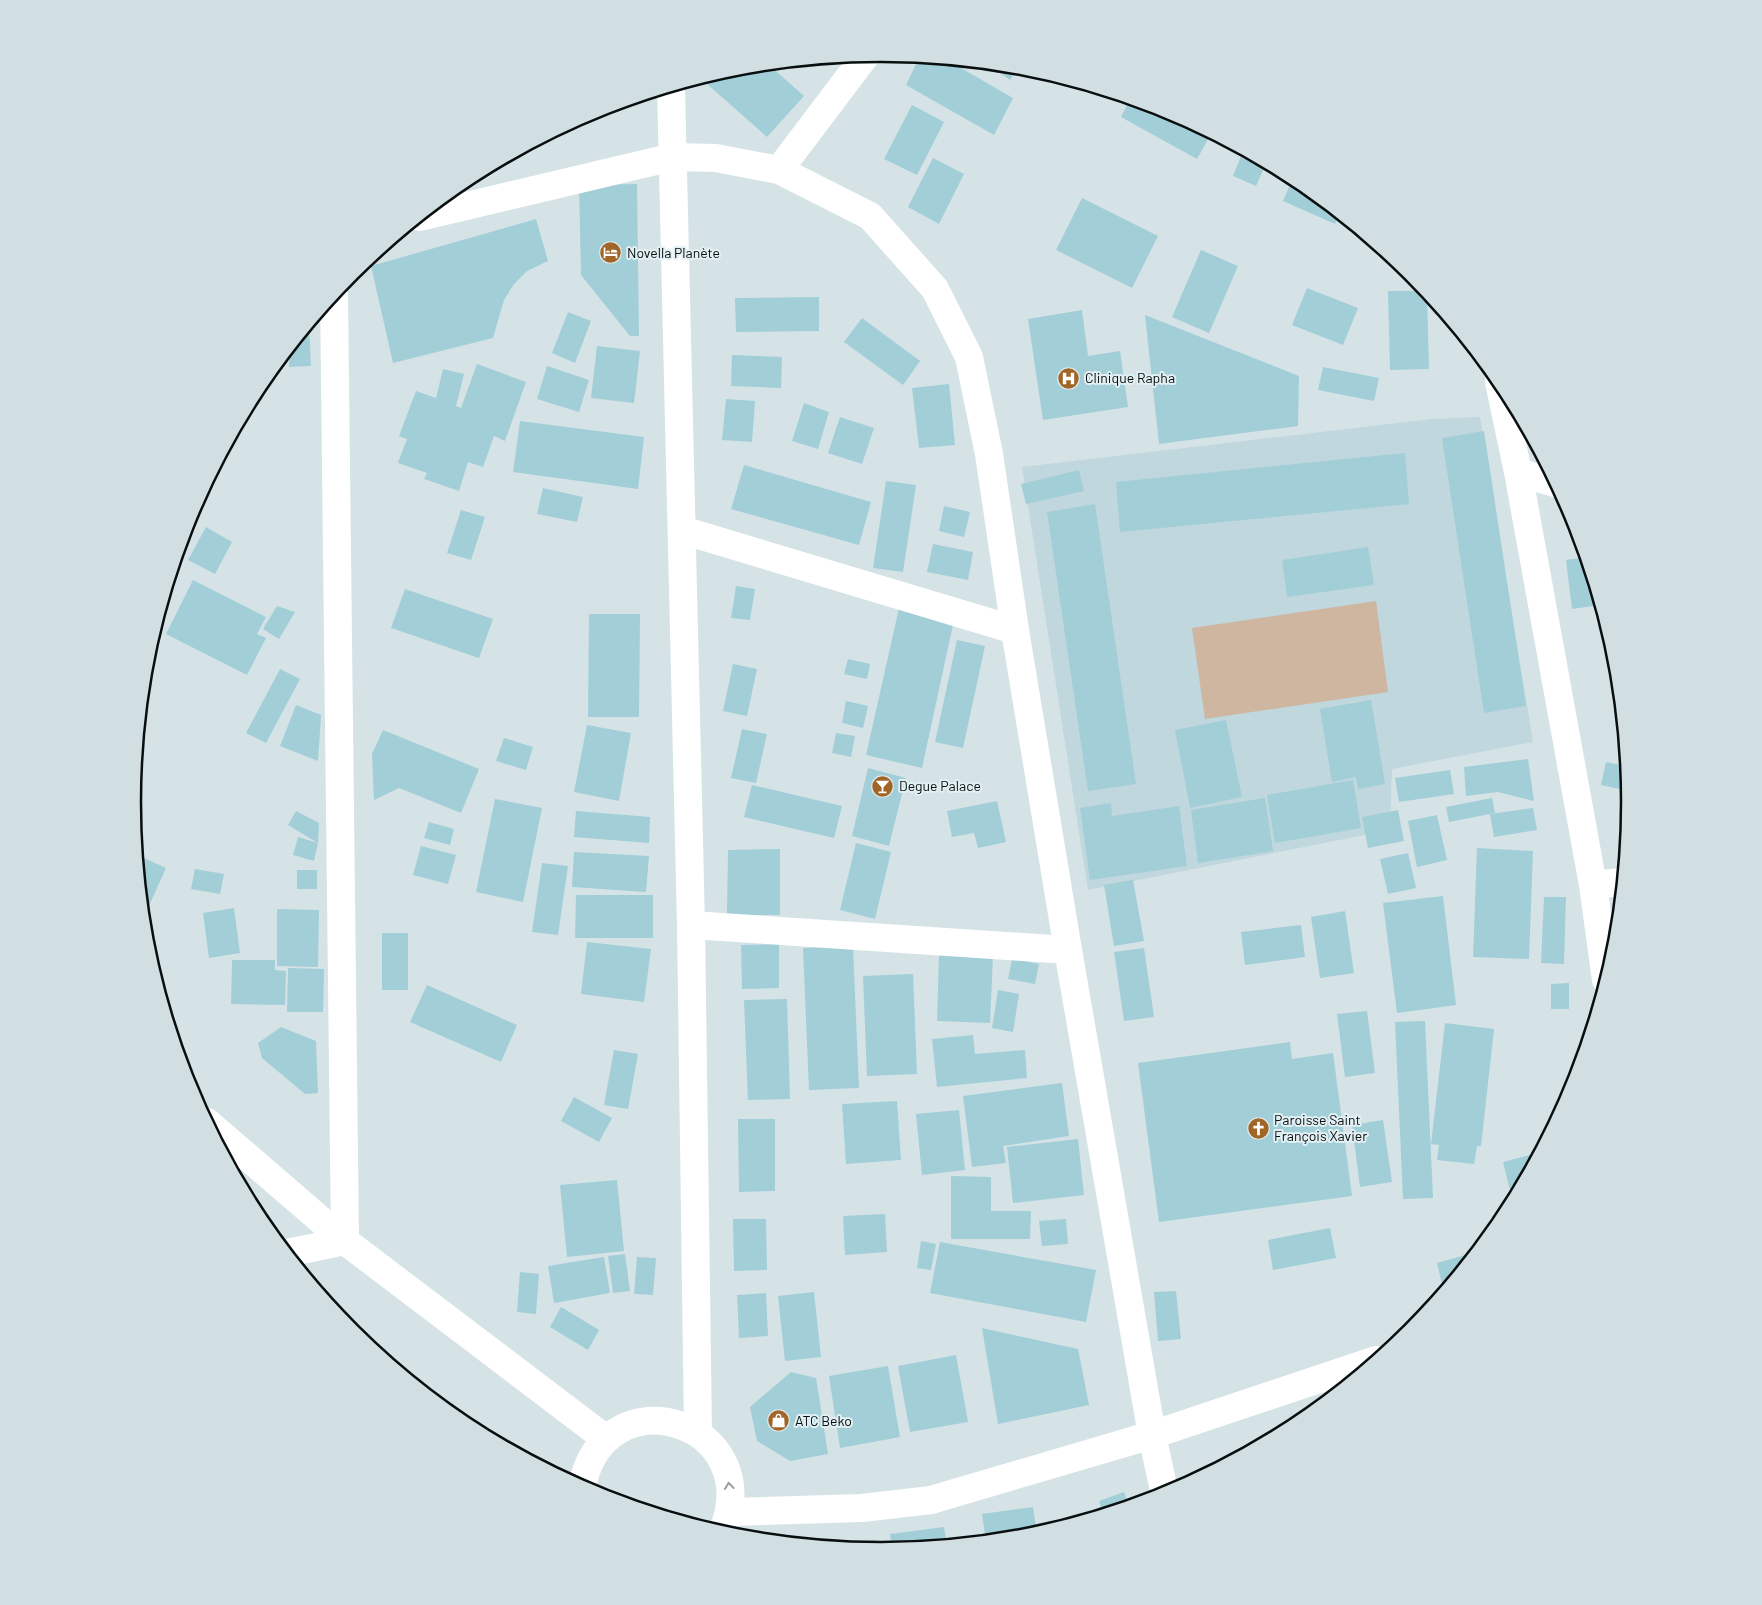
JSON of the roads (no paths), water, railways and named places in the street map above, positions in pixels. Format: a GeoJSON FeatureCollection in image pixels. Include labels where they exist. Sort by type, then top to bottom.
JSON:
{"type":"FeatureCollection","features":[{"type":"Feature","properties":{"kind":"street"},"geometry":{"type":"LineString","coordinates":[[779,170],[860,63]]}},
{"type":"Feature","properties":{"kind":"street"},"geometry":{"type":"LineString","coordinates":[[672,93],[691,925],[698,1433]]}},
{"type":"Feature","properties":{"kind":"street"},"geometry":{"type":"LineString","coordinates":[[432,214],[673,157],[716,158],[779,170],[870,216],[935,289],[969,357],[989,454],[1015,630],[1068,950],[1152,1436],[1163,1486]]}},
{"type":"Feature","properties":{"kind":"street"},"geometry":{"type":"LineString","coordinates":[[334,305],[345,1241]]}},
{"type":"Feature","properties":{"kind":"street"},"geometry":{"type":"LineString","coordinates":[[1505,405],[1593,885],[1604,962]]}},
{"type":"Feature","properties":{"kind":"street"},"geometry":{"type":"LineString","coordinates":[[1518,472],[1548,481]]}},
{"type":"Feature","properties":{"kind":"street"},"geometry":{"type":"LineString","coordinates":[[682,530],[1015,630]]}},
{"type":"Feature","properties":{"kind":"street"},"geometry":{"type":"LineString","coordinates":[[1593,885],[1616,883]]}},
{"type":"Feature","properties":{"kind":"street"},"geometry":{"type":"LineString","coordinates":[[691,925],[1068,950]]}},
{"type":"Feature","properties":{"kind":"street"},"geometry":{"type":"LineString","coordinates":[[218,1131],[345,1241],[606,1439]]}},
{"type":"Feature","properties":{"kind":"street"},"geometry":{"type":"LineString","coordinates":[[293,1252],[345,1241]]}},
{"type":"Feature","properties":{"kind":"street"},"geometry":{"type":"LineString","coordinates":[[584,1479],[593,1454],[606,1439],[627,1426],[651,1420],[676,1423],[698,1433],[719,1454],[730,1482],[725,1522],[931,1500],[1152,1436],[1362,1365]]}},
{"type":"Feature","properties":{"kind":"place","name":"Novella Planète"},"geometry":{"type":"Point","coordinates":[611,253]}},
{"type":"Feature","properties":{"kind":"place","name":"Clinique Rapha"},"geometry":{"type":"Point","coordinates":[1069,378]}},
{"type":"Feature","properties":{"kind":"place","name":"Degue Palace"},"geometry":{"type":"Point","coordinates":[883,786]}},
{"type":"Feature","properties":{"kind":"place","name":"Paroisse Saint François Xavier"},"geometry":{"type":"Point","coordinates":[1258,1128]}},
{"type":"Feature","properties":{"kind":"place","name":"ATC Beko"},"geometry":{"type":"Point","coordinates":[779,1421]}}]}
